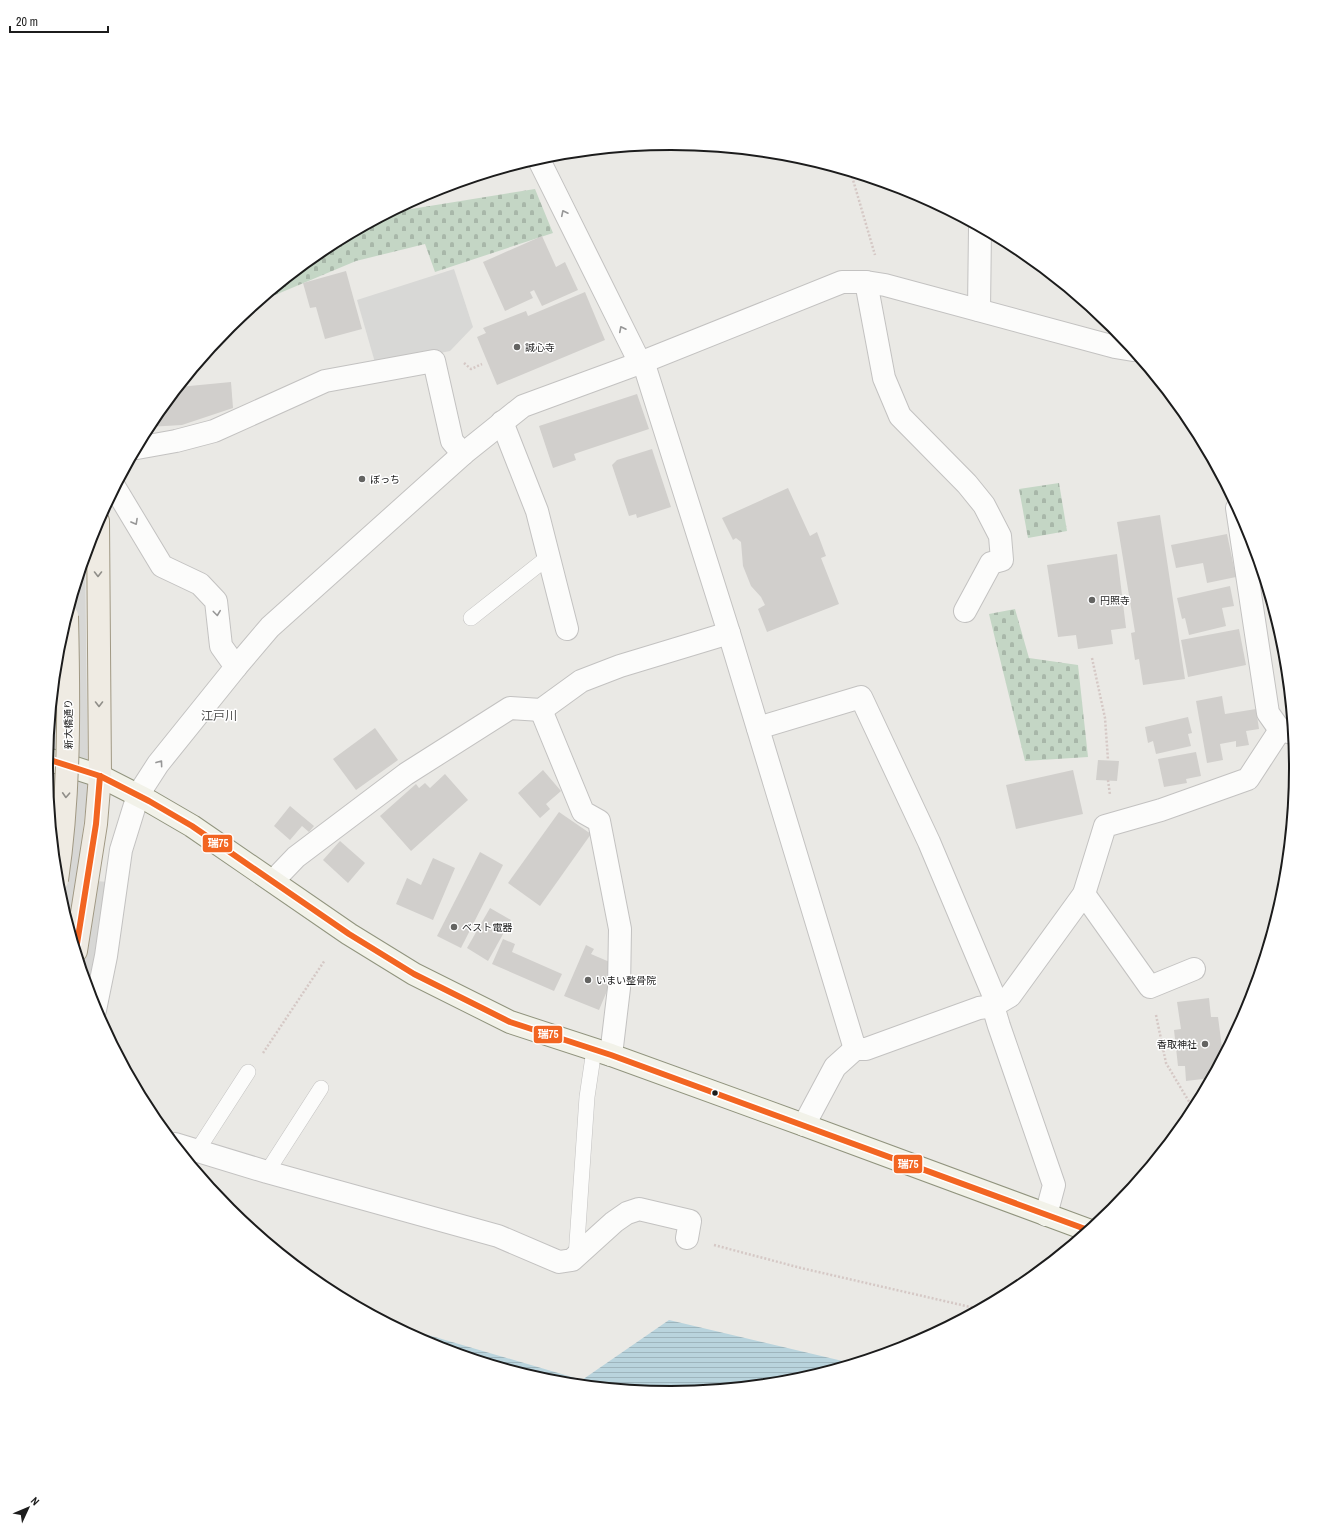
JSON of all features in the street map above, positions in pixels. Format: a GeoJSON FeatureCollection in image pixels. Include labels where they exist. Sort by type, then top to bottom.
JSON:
{"type":"FeatureCollection","features":[{"type":"Feature","properties":{"kind":"main road"},"geometry":{"type":"LineString","coordinates":[[78,940],[96,824],[100,776],[98,537]]}},
{"type":"Feature","properties":{"kind":"main road","name":"新大橋通り"},"geometry":{"type":"LineString","coordinates":[[60,859],[66,808],[68,764],[67,638]]}},
{"type":"Feature","properties":{"kind":"main road"},"geometry":{"type":"LineString","coordinates":[[53,760],[100,776],[138,795],[192,826],[349,934],[414,974],[510,1022],[804,1125],[1083,1228]]}},
{"type":"Feature","properties":{"kind":"street"},"geometry":{"type":"LineString","coordinates":[[541,164],[576,238],[641,362],[729,633],[856,1049]]}},
{"type":"Feature","properties":{"kind":"street"},"geometry":{"type":"LineString","coordinates":[[980,233],[980,310]]}},
{"type":"Feature","properties":{"kind":"street"},"geometry":{"type":"LineString","coordinates":[[98,998],[106,956],[121,850],[138,795],[158,764],[270,627],[463,454],[523,406],[641,362],[842,282],[875,284],[1124,349]]}},
{"type":"Feature","properties":{"kind":"street"},"geometry":{"type":"LineString","coordinates":[[875,284],[884,378],[900,416],[967,484],[984,505],[1000,536],[1002,560],[990,563],[965,611]]}},
{"type":"Feature","properties":{"kind":"street"},"geometry":{"type":"LineString","coordinates":[[144,447],[176,441],[214,431],[325,381],[434,361],[452,441],[463,454]]}},
{"type":"Feature","properties":{"kind":"street"},"geometry":{"type":"LineString","coordinates":[[502,422],[537,511],[547,558],[567,629]]}},
{"type":"Feature","properties":{"kind":"street"},"geometry":{"type":"LineString","coordinates":[[118,492],[162,566],[200,584],[216,600],[222,646],[236,667]]}},
{"type":"Feature","properties":{"kind":"street"},"geometry":{"type":"LineString","coordinates":[[804,1125],[835,1067],[856,1049],[866,1049],[979,1008],[993,1006],[1010,996],[1084,894],[1105,826],[1161,810],[1248,779],[1286,732],[1268,713],[1240,528]]}},
{"type":"Feature","properties":{"kind":"street"},"geometry":{"type":"LineString","coordinates":[[273,881],[296,857],[406,774],[510,708],[541,710],[581,681],[620,666],[729,633]]}},
{"type":"Feature","properties":{"kind":"street"},"geometry":{"type":"LineString","coordinates":[[758,728],[861,697],[929,842],[993,994],[993,1006],[1054,1185],[1046,1215]]}},
{"type":"Feature","properties":{"kind":"street"},"geometry":{"type":"LineString","coordinates":[[541,710],[583,812],[599,821],[620,929],[619,988],[602,1053]]}},
{"type":"Feature","properties":{"kind":"street"},"geometry":{"type":"LineString","coordinates":[[1084,894],[1150,987],[1194,969]]}},
{"type":"Feature","properties":{"kind":"street"},"geometry":{"type":"LineString","coordinates":[[183,1147],[267,1172],[498,1236],[559,1262],[572,1260],[614,1222],[627,1213],[639,1209],[690,1221],[687,1238]]}},
{"type":"Feature","properties":{"kind":"lane"},"geometry":{"type":"LineString","coordinates":[[471,618],[547,558]]}},
{"type":"Feature","properties":{"kind":"lane"},"geometry":{"type":"LineString","coordinates":[[576,1257],[587,1097],[602,1053]]}},
{"type":"Feature","properties":{"kind":"lane"},"geometry":{"type":"LineString","coordinates":[[197,1151],[248,1072]]}},
{"type":"Feature","properties":{"kind":"lane"},"geometry":{"type":"LineString","coordinates":[[267,1172],[321,1088]]}},
{"type":"Feature","properties":{"kind":"path"},"geometry":{"type":"LineString","coordinates":[[852,177],[875,284]]}},
{"type":"Feature","properties":{"kind":"path"},"geometry":{"type":"LineString","coordinates":[[1092,658],[1105,718],[1108,760]]}},
{"type":"Feature","properties":{"kind":"path"},"geometry":{"type":"LineString","coordinates":[[248,1072],[250,1073],[324,960]]}},
{"type":"Feature","properties":{"kind":"path"},"geometry":{"type":"LineString","coordinates":[[1150,987],[1166,1063],[1190,1103]]}},
{"type":"Feature","properties":{"kind":"path"},"geometry":{"type":"LineString","coordinates":[[687,1238],[801,1268],[972,1307]]}},
{"type":"Feature","properties":{"kind":"shaded area"},"geometry":{"type":"Polygon","coordinates":[[[454,269],[473,327],[450,351],[376,366],[357,300],[454,269]]]}},
{"type":"Feature","properties":{"kind":"green space"},"geometry":{"type":"Polygon","coordinates":[[[535,189],[553,233],[435,272],[425,244],[356,261],[275,295],[295,278],[328,254],[362,233],[408,210],[535,189]]]}},
{"type":"Feature","properties":{"kind":"green space"},"geometry":{"type":"Polygon","coordinates":[[[1059,483],[1067,531],[1028,538],[1019,489],[1059,483]]]}},
{"type":"Feature","properties":{"kind":"green space"},"geometry":{"type":"Polygon","coordinates":[[[1015,609],[1029,658],[1078,665],[1088,757],[1025,761],[989,614],[1015,609]]]}},
{"type":"Feature","properties":{"kind":"water"},"geometry":{"type":"Polygon","coordinates":[[[669,1320],[843,1361],[792,1374],[752,1381],[711,1385],[631,1385],[582,1380],[669,1320]]]}},
{"type":"Feature","properties":{"kind":"water"},"geometry":{"type":"Polygon","coordinates":[[[423,1333],[579,1379],[511,1365],[472,1353],[423,1333]]]}},
{"type":"Feature","properties":{"kind":"pier"},"geometry":{"type":"Polygon","coordinates":[[[85,572],[88,787],[77,879],[107,882],[95,960],[90,979],[74,928],[65,889],[58,849],[54,808],[54,728],[58,687],[74,608],[85,572]]]}},
{"type":"Feature","properties":{"kind":"building"},"geometry":{"type":"Polygon","coordinates":[[[542,236],[556,267],[565,262],[578,290],[542,306],[534,290],[530,292],[533,298],[505,311],[483,262],[542,236]]]}},
{"type":"Feature","properties":{"kind":"building"},"geometry":{"type":"Polygon","coordinates":[[[346,271],[362,329],[325,339],[316,307],[310,308],[303,283],[346,271]]]}},
{"type":"Feature","properties":{"kind":"building"},"geometry":{"type":"Polygon","coordinates":[[[585,292],[605,340],[497,385],[477,337],[486,333],[483,328],[526,311],[528,316],[585,292]]]}},
{"type":"Feature","properties":{"kind":"building"},"geometry":{"type":"Polygon","coordinates":[[[231,382],[233,408],[182,425],[156,427],[186,386],[231,382]]]}},
{"type":"Feature","properties":{"kind":"building"},"geometry":{"type":"Polygon","coordinates":[[[637,394],[649,429],[574,454],[576,460],[553,468],[539,426],[637,394]]]}},
{"type":"Feature","properties":{"kind":"building"},"geometry":{"type":"Polygon","coordinates":[[[652,449],[671,507],[637,518],[636,514],[629,516],[612,465],[617,460],[652,449]]]}},
{"type":"Feature","properties":{"kind":"building"},"geometry":{"type":"Polygon","coordinates":[[[788,488],[810,536],[817,532],[826,556],[821,558],[839,604],[767,632],[758,609],[765,605],[761,597],[751,586],[743,566],[741,542],[736,538],[733,540],[722,518],[788,488]]]}},
{"type":"Feature","properties":{"kind":"building"},"geometry":{"type":"Polygon","coordinates":[[[1160,515],[1185,679],[1143,685],[1139,659],[1135,660],[1131,633],[1135,632],[1117,522],[1160,515]]]}},
{"type":"Feature","properties":{"kind":"building"},"geometry":{"type":"Polygon","coordinates":[[[1227,534],[1236,577],[1207,583],[1203,563],[1176,568],[1171,545],[1227,534]]]}},
{"type":"Feature","properties":{"kind":"building"},"geometry":{"type":"Polygon","coordinates":[[[1117,554],[1126,628],[1111,630],[1113,644],[1078,649],[1076,635],[1058,637],[1047,565],[1117,554]]]}},
{"type":"Feature","properties":{"kind":"building"},"geometry":{"type":"Polygon","coordinates":[[[1230,586],[1234,606],[1222,608],[1226,626],[1189,635],[1185,618],[1182,619],[1177,598],[1230,586]]]}},
{"type":"Feature","properties":{"kind":"building"},"geometry":{"type":"Polygon","coordinates":[[[1239,629],[1246,665],[1188,677],[1181,640],[1239,629]]]}},
{"type":"Feature","properties":{"kind":"building"},"geometry":{"type":"Polygon","coordinates":[[[1222,696],[1225,714],[1256,709],[1259,729],[1246,731],[1249,745],[1236,747],[1236,741],[1220,744],[1223,760],[1207,763],[1196,701],[1222,696]]]}},
{"type":"Feature","properties":{"kind":"building"},"geometry":{"type":"Polygon","coordinates":[[[1188,717],[1192,733],[1188,734],[1191,746],[1156,754],[1153,741],[1148,743],[1145,727],[1188,717]]]}},
{"type":"Feature","properties":{"kind":"building"},"geometry":{"type":"Polygon","coordinates":[[[375,728],[398,760],[356,790],[333,759],[375,728]]]}},
{"type":"Feature","properties":{"kind":"building"},"geometry":{"type":"Polygon","coordinates":[[[1196,752],[1201,776],[1186,779],[1187,783],[1164,787],[1158,759],[1196,752]]]}},
{"type":"Feature","properties":{"kind":"building"},"geometry":{"type":"Polygon","coordinates":[[[1098,760],[1119,761],[1117,781],[1096,780],[1098,760]]]}},
{"type":"Feature","properties":{"kind":"building"},"geometry":{"type":"Polygon","coordinates":[[[543,770],[561,791],[546,804],[550,809],[540,818],[518,793],[543,770]]]}},
{"type":"Feature","properties":{"kind":"building"},"geometry":{"type":"Polygon","coordinates":[[[1073,770],[1083,814],[1016,829],[1006,785],[1073,770]]]}},
{"type":"Feature","properties":{"kind":"building"},"geometry":{"type":"Polygon","coordinates":[[[445,774],[468,800],[411,851],[380,816],[416,784],[419,788],[425,783],[430,788],[445,774]]]}},
{"type":"Feature","properties":{"kind":"building"},"geometry":{"type":"Polygon","coordinates":[[[290,806],[314,826],[309,832],[302,826],[290,840],[274,826],[290,806]]]}},
{"type":"Feature","properties":{"kind":"building"},"geometry":{"type":"Polygon","coordinates":[[[559,812],[591,834],[540,906],[508,883],[559,812]]]}},
{"type":"Feature","properties":{"kind":"building"},"geometry":{"type":"Polygon","coordinates":[[[340,841],[365,863],[348,883],[323,860],[340,841]]]}},
{"type":"Feature","properties":{"kind":"building"},"geometry":{"type":"Polygon","coordinates":[[[480,852],[503,865],[461,948],[437,936],[480,852]]]}},
{"type":"Feature","properties":{"kind":"building"},"geometry":{"type":"Polygon","coordinates":[[[433,858],[455,868],[433,920],[396,904],[407,878],[421,885],[433,858]]]}},
{"type":"Feature","properties":{"kind":"building"},"geometry":{"type":"Polygon","coordinates":[[[490,908],[511,920],[488,961],[467,948],[490,908]]]}},
{"type":"Feature","properties":{"kind":"building"},"geometry":{"type":"Polygon","coordinates":[[[503,939],[515,944],[512,952],[562,974],[554,991],[492,964],[503,939]]]}},
{"type":"Feature","properties":{"kind":"building"},"geometry":{"type":"Polygon","coordinates":[[[586,945],[594,949],[591,954],[612,963],[606,977],[612,979],[599,1010],[564,996],[586,945]]]}},
{"type":"Feature","properties":{"kind":"building"},"geometry":{"type":"Polygon","coordinates":[[[1209,998],[1211,1017],[1218,1017],[1222,1047],[1205,1079],[1186,1081],[1185,1066],[1178,1066],[1174,1030],[1181,1029],[1177,1002],[1209,998]]]}},
{"type":"Feature","properties":{"kind":"transit line","name":"瑞75"},"geometry":{"type":"LineString","coordinates":[[53,761],[100,776],[149,801],[192,826],[349,934],[414,974],[510,1022],[611,1055],[1083,1228]]}},
{"type":"Feature","properties":{"kind":"transit line","name":"瑞75"},"geometry":{"type":"LineString","coordinates":[[78,940],[96,824],[100,776]]}},
{"type":"Feature","properties":{"kind":"place","name":"誠心寺"},"geometry":{"type":"Point","coordinates":[517,347]}},
{"type":"Feature","properties":{"kind":"place","name":"ぼっち"},"geometry":{"type":"Point","coordinates":[362,479]}},
{"type":"Feature","properties":{"kind":"place","name":"円照寺"},"geometry":{"type":"Point","coordinates":[1092,600]}},
{"type":"Feature","properties":{"kind":"place","name":"ベスト電器"},"geometry":{"type":"Point","coordinates":[454,927]}},
{"type":"Feature","properties":{"kind":"place","name":"いまい整骨院"},"geometry":{"type":"Point","coordinates":[588,980]}},
{"type":"Feature","properties":{"kind":"place","name":"香取神社"},"geometry":{"type":"Point","coordinates":[1205,1044]}},
{"type":"Feature","properties":{"kind":"district","name":"江戸川"},"geometry":{"type":"Point","coordinates":[219,716]}}]}
